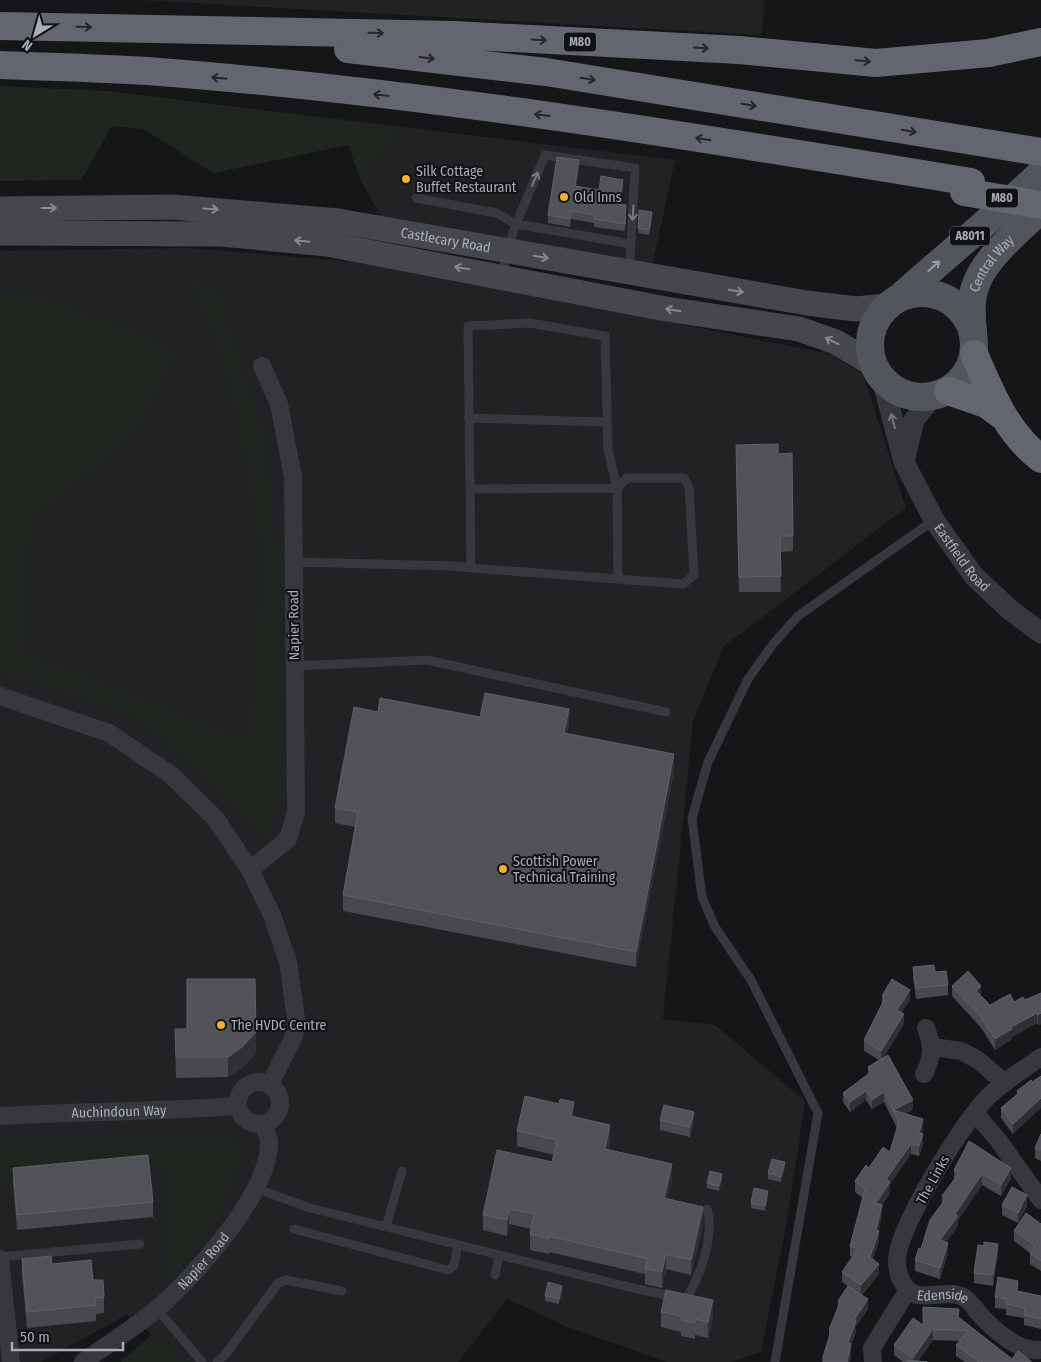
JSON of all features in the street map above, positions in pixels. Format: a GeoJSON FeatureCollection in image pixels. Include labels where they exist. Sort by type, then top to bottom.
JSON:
{"type":"FeatureCollection","features":[{"type":"Feature","properties":{"kind":"highway","name":"M80"},"geometry":{"type":"LineString","coordinates":[[0,26],[454,35],[739,50],[876,62],[989,53],[1041,42]]}},
{"type":"Feature","properties":{"kind":"highway","name":"M80"},"geometry":{"type":"LineString","coordinates":[[118,28],[392,54],[546,72],[1041,152]]}},
{"type":"Feature","properties":{"kind":"highway","name":"M80"},"geometry":{"type":"LineString","coordinates":[[0,64],[147,71],[375,94],[586,121],[803,154],[967,187],[1041,207]]}},
{"type":"Feature","properties":{"kind":"highway","name":"M80"},"geometry":{"type":"LineString","coordinates":[[967,187],[1041,194]]}},
{"type":"Feature","properties":{"kind":"highway"},"geometry":{"type":"LineString","coordinates":[[974,343],[1001,415]]}},
{"type":"Feature","properties":{"kind":"highway"},"geometry":{"type":"LineString","coordinates":[[940,394],[986,404],[1001,415],[1018,436],[1041,459]]}},
{"type":"Feature","properties":{"kind":"main road","name":"A8011"},"geometry":{"type":"LineString","coordinates":[[878,372],[870,347],[872,330],[879,314],[948,253],[996,216],[1041,173]]}},
{"type":"Feature","properties":{"kind":"main road","name":"Castlecary Road"},"geometry":{"type":"LineString","coordinates":[[0,209],[172,207],[338,221],[835,307],[856,309],[892,302]]}},
{"type":"Feature","properties":{"kind":"main road","name":"Central Way"},"geometry":{"type":"LineString","coordinates":[[974,343],[971,310],[976,282],[998,252],[1041,207]]}},
{"type":"Feature","properties":{"kind":"main road","name":"Castlecary Road"},"geometry":{"type":"LineString","coordinates":[[0,233],[153,233],[264,237],[327,244],[502,276],[666,309],[799,329],[836,342],[878,372]]}},
{"type":"Feature","properties":{"kind":"main road"},"geometry":{"type":"LineString","coordinates":[[892,302],[908,294],[924,292],[940,296],[954,303],[966,315],[974,343]]}},
{"type":"Feature","properties":{"kind":"main road","name":"A8011"},"geometry":{"type":"LineString","coordinates":[[940,394],[960,382],[970,369],[974,343]]}},
{"type":"Feature","properties":{"kind":"main road"},"geometry":{"type":"LineString","coordinates":[[878,372],[893,389],[907,396],[940,394]]}},
{"type":"Feature","properties":{"kind":"street","name":"Napier Road"},"geometry":{"type":"LineString","coordinates":[[250,870],[288,839],[296,812],[292,477],[278,404],[262,366]]}},
{"type":"Feature","properties":{"kind":"street","name":"Eastfield Road"},"geometry":{"type":"LineString","coordinates":[[878,372],[904,462],[934,520],[974,576],[1009,608],[1041,632]]}},
{"type":"Feature","properties":{"kind":"street"},"geometry":{"type":"LineString","coordinates":[[904,462],[914,420],[940,394]]}},
{"type":"Feature","properties":{"kind":"street"},"geometry":{"type":"LineString","coordinates":[[0,696],[109,733],[170,774],[216,819],[250,870],[272,915],[288,962],[297,1026],[292,1041],[270,1084]]}},
{"type":"Feature","properties":{"kind":"street"},"geometry":{"type":"LineString","coordinates":[[924,1074],[930,1062],[933,1047],[926,1028]]}},
{"type":"Feature","properties":{"kind":"street"},"geometry":{"type":"LineString","coordinates":[[933,1047],[961,1051],[978,1060],[1005,1083]]}},
{"type":"Feature","properties":{"kind":"street","name":"The Links"},"geometry":{"type":"LineString","coordinates":[[908,1290],[900,1279],[897,1259],[905,1232],[928,1184],[955,1140],[988,1096],[1041,1057]]}},
{"type":"Feature","properties":{"kind":"street"},"geometry":{"type":"LineString","coordinates":[[257,1081],[270,1084],[279,1094],[280,1107],[274,1119],[262,1124],[249,1122],[240,1112],[238,1106],[241,1092],[245,1087],[257,1081]]}},
{"type":"Feature","properties":{"kind":"street","name":"Auchindoun Way"},"geometry":{"type":"LineString","coordinates":[[0,1116],[59,1112],[184,1110],[238,1106]]}},
{"type":"Feature","properties":{"kind":"street"},"geometry":{"type":"LineString","coordinates":[[975,1113],[998,1140],[1041,1200]]}},
{"type":"Feature","properties":{"kind":"street","name":"Napier Road"},"geometry":{"type":"LineString","coordinates":[[83,1362],[157,1308],[204,1261],[233,1224],[255,1188],[263,1169],[269,1141],[262,1124]]}},
{"type":"Feature","properties":{"kind":"street"},"geometry":{"type":"LineString","coordinates":[[0,1258],[11,1362]]}},
{"type":"Feature","properties":{"kind":"street","name":"Edenside"},"geometry":{"type":"LineString","coordinates":[[873,1362],[872,1348],[908,1290],[918,1295],[942,1293],[964,1298],[984,1319],[1014,1344],[1033,1350],[1041,1350]]}},
{"type":"Feature","properties":{"kind":"lane"},"geometry":{"type":"LineString","coordinates":[[502,276],[506,251],[545,155],[635,168],[628,272]]}},
{"type":"Feature","properties":{"kind":"lane"},"geometry":{"type":"LineString","coordinates":[[416,198],[496,213],[516,224],[631,244]]}},
{"type":"Feature","properties":{"kind":"lane"},"geometry":{"type":"LineString","coordinates":[[471,568],[468,326],[530,323],[605,336],[608,449],[617,488],[618,579]]}},
{"type":"Feature","properties":{"kind":"lane"},"geometry":{"type":"LineString","coordinates":[[468,418],[607,422]]}},
{"type":"Feature","properties":{"kind":"lane"},"geometry":{"type":"LineString","coordinates":[[293,562],[471,568],[683,584],[694,575],[689,487],[684,478],[627,478],[617,488],[470,489]]}},
{"type":"Feature","properties":{"kind":"lane"},"geometry":{"type":"LineString","coordinates":[[775,1362],[818,1113],[751,980],[715,927],[702,897],[692,818],[708,762],[748,679],[773,644],[798,616],[934,520]]}},
{"type":"Feature","properties":{"kind":"lane"},"geometry":{"type":"LineString","coordinates":[[294,666],[427,660],[666,712]]}},
{"type":"Feature","properties":{"kind":"lane"},"geometry":{"type":"LineString","coordinates":[[386,1227],[402,1171]]}},
{"type":"Feature","properties":{"kind":"lane"},"geometry":{"type":"LineString","coordinates":[[255,1188],[310,1208],[686,1299],[698,1281],[711,1222],[707,1209]]}},
{"type":"Feature","properties":{"kind":"lane"},"geometry":{"type":"LineString","coordinates":[[294,1229],[448,1270],[454,1266],[458,1245]]}},
{"type":"Feature","properties":{"kind":"lane"},"geometry":{"type":"LineString","coordinates":[[0,1258],[140,1244]]}},
{"type":"Feature","properties":{"kind":"lane"},"geometry":{"type":"LineString","coordinates":[[495,1274],[499,1255]]}},
{"type":"Feature","properties":{"kind":"lane"},"geometry":{"type":"LineString","coordinates":[[217,1362],[225,1355],[278,1283],[286,1280],[342,1291]]}},
{"type":"Feature","properties":{"kind":"lane"},"geometry":{"type":"LineString","coordinates":[[157,1308],[202,1362]]}},
{"type":"Feature","properties":{"kind":"shaded area"},"geometry":{"type":"Polygon","coordinates":[[[139,0],[765,0],[761,35],[139,0]]]}},
{"type":"Feature","properties":{"kind":"shaded area"},"geometry":{"type":"Polygon","coordinates":[[[0,86],[107,91],[402,127],[361,181],[348,145],[214,173],[143,129],[112,126],[81,180],[0,181],[0,86]]]}},
{"type":"Feature","properties":{"kind":"shaded area"},"geometry":{"type":"Polygon","coordinates":[[[402,127],[675,160],[652,268],[384,222],[361,181],[402,127]]]}},
{"type":"Feature","properties":{"kind":"shaded area"},"geometry":{"type":"Polygon","coordinates":[[[189,248],[368,263],[831,354],[863,375],[906,508],[724,646],[693,721],[663,1019],[715,1025],[805,1101],[787,1221],[761,1352],[731,1362],[667,1362],[570,1328],[507,1299],[458,1362],[187,1362],[126,1315],[41,1362],[0,1362],[0,251],[189,248]]]}},
{"type":"Feature","properties":{"kind":"shaded area"},"geometry":{"type":"Polygon","coordinates":[[[193,279],[219,297],[263,436],[280,582],[282,794],[267,840],[235,806],[135,715],[22,675],[0,673],[0,295],[28,294],[174,349],[131,435],[29,519],[22,653],[249,742],[265,560],[231,380],[193,279]]]}},
{"type":"Feature","properties":{"kind":"shaded area"},"geometry":{"type":"Polygon","coordinates":[[[220,1139],[242,1144],[238,1164],[214,1219],[168,1287],[165,1165],[0,1181],[0,1140],[220,1139]]]}},
{"type":"Feature","properties":{"kind":"shaded area"},"geometry":{"type":"Polygon","coordinates":[[[152,1335],[187,1362],[120,1362],[152,1335]]]}},
{"type":"Feature","properties":{"kind":"building"},"geometry":{"type":"Polygon","coordinates":[[[557,157],[579,160],[575,186],[599,190],[601,176],[623,180],[619,204],[626,205],[625,224],[594,219],[595,215],[571,211],[570,219],[548,215],[557,157]]]}},
{"type":"Feature","properties":{"kind":"building"},"geometry":{"type":"Polygon","coordinates":[[[639,210],[652,212],[649,230],[638,228],[639,210]]]}},
{"type":"Feature","properties":{"kind":"building"},"geometry":{"type":"Polygon","coordinates":[[[778,444],[778,454],[792,453],[793,536],[780,536],[781,576],[739,577],[736,445],[778,444]]]}},
{"type":"Feature","properties":{"kind":"building","name":"Scottish Power Technical Training"},"geometry":{"type":"Polygon","coordinates":[[[485,693],[569,709],[564,733],[674,754],[636,952],[343,895],[358,812],[335,808],[354,707],[378,712],[380,698],[480,717],[485,693]]]}},
{"type":"Feature","properties":{"kind":"building"},"geometry":{"type":"Polygon","coordinates":[[[934,965],[935,972],[946,971],[948,985],[916,988],[913,967],[934,965]]]}},
{"type":"Feature","properties":{"kind":"building"},"geometry":{"type":"Polygon","coordinates":[[[968,971],[981,986],[976,991],[990,1005],[1010,994],[1014,1002],[1023,997],[1025,1000],[1041,993],[1041,1013],[1038,1015],[1037,1013],[1011,1027],[1012,1029],[995,1039],[982,1018],[952,986],[968,971]]]}},
{"type":"Feature","properties":{"kind":"building","name":"The HVDC Centre"},"geometry":{"type":"Polygon","coordinates":[[[187,979],[255,979],[256,1032],[242,1047],[228,1057],[176,1057],[175,1029],[187,1029],[187,979]]]}},
{"type":"Feature","properties":{"kind":"building"},"geometry":{"type":"Polygon","coordinates":[[[892,979],[910,990],[897,1010],[904,1014],[881,1051],[864,1040],[885,998],[882,996],[892,979]]]}},
{"type":"Feature","properties":{"kind":"building"},"geometry":{"type":"Polygon","coordinates":[[[888,1055],[913,1100],[893,1110],[884,1092],[872,1100],[866,1091],[850,1102],[843,1093],[871,1072],[868,1067],[888,1055]]]}},
{"type":"Feature","properties":{"kind":"building"},"geometry":{"type":"Polygon","coordinates":[[[1041,1076],[1041,1098],[1013,1124],[1001,1108],[1019,1093],[1017,1091],[1031,1080],[1032,1082],[1041,1076]]]}},
{"type":"Feature","properties":{"kind":"building"},"geometry":{"type":"Polygon","coordinates":[[[525,1096],[559,1104],[560,1099],[574,1102],[571,1116],[610,1125],[605,1149],[672,1164],[664,1198],[703,1207],[691,1260],[666,1254],[662,1272],[645,1269],[648,1259],[549,1236],[549,1239],[530,1234],[534,1214],[509,1209],[507,1220],[483,1215],[497,1150],[552,1162],[557,1140],[517,1131],[525,1096]]]}},
{"type":"Feature","properties":{"kind":"building"},"geometry":{"type":"Polygon","coordinates":[[[664,1105],[694,1112],[690,1127],[660,1120],[664,1105]]]}},
{"type":"Feature","properties":{"kind":"building"},"geometry":{"type":"Polygon","coordinates":[[[893,1110],[923,1119],[919,1133],[923,1134],[919,1146],[911,1144],[886,1179],[890,1182],[876,1203],[882,1205],[876,1230],[879,1231],[870,1257],[879,1264],[861,1285],[842,1272],[858,1249],[850,1246],[865,1189],[855,1181],[866,1165],[869,1168],[883,1147],[890,1152],[899,1121],[893,1110]]]}},
{"type":"Feature","properties":{"kind":"building"},"geometry":{"type":"Polygon","coordinates":[[[1041,1134],[1041,1150],[1035,1148],[1041,1134]]]}},
{"type":"Feature","properties":{"kind":"building"},"geometry":{"type":"Polygon","coordinates":[[[969,1141],[1011,1168],[1001,1185],[982,1174],[955,1214],[958,1216],[940,1240],[948,1243],[940,1268],[915,1260],[919,1248],[921,1249],[930,1220],[946,1198],[942,1196],[959,1173],[954,1170],[969,1141]]]}},
{"type":"Feature","properties":{"kind":"building"},"geometry":{"type":"Polygon","coordinates":[[[148,1155],[153,1202],[17,1215],[13,1168],[148,1155]]]}},
{"type":"Feature","properties":{"kind":"building"},"geometry":{"type":"Polygon","coordinates":[[[772,1159],[785,1162],[781,1177],[768,1173],[772,1159]]]}},
{"type":"Feature","properties":{"kind":"building"},"geometry":{"type":"Polygon","coordinates":[[[710,1171],[722,1174],[719,1186],[707,1183],[710,1171]]]}},
{"type":"Feature","properties":{"kind":"building"},"geometry":{"type":"Polygon","coordinates":[[[1012,1187],[1027,1195],[1018,1213],[1002,1205],[1012,1187]]]}},
{"type":"Feature","properties":{"kind":"building"},"geometry":{"type":"Polygon","coordinates":[[[754,1188],[768,1191],[765,1206],[751,1203],[754,1188]]]}},
{"type":"Feature","properties":{"kind":"building"},"geometry":{"type":"Polygon","coordinates":[[[1026,1213],[1041,1224],[1041,1261],[1030,1253],[1035,1245],[1014,1231],[1026,1213]]]}},
{"type":"Feature","properties":{"kind":"building"},"geometry":{"type":"Polygon","coordinates":[[[984,1242],[998,1244],[993,1275],[974,1273],[978,1245],[984,1246],[984,1242]]]}},
{"type":"Feature","properties":{"kind":"building"},"geometry":{"type":"Polygon","coordinates":[[[51,1256],[52,1264],[91,1260],[93,1280],[103,1280],[104,1297],[95,1298],[96,1305],[27,1312],[22,1259],[51,1256]]]}},
{"type":"Feature","properties":{"kind":"building"},"geometry":{"type":"Polygon","coordinates":[[[998,1277],[1018,1281],[1017,1291],[1041,1296],[1041,1319],[1024,1315],[1025,1308],[1006,1304],[1006,1299],[995,1297],[998,1277]]]}},
{"type":"Feature","properties":{"kind":"building"},"geometry":{"type":"Polygon","coordinates":[[[548,1282],[562,1286],[559,1299],[545,1296],[548,1282]]]}},
{"type":"Feature","properties":{"kind":"building"},"geometry":{"type":"Polygon","coordinates":[[[848,1286],[868,1299],[854,1320],[856,1321],[848,1343],[851,1344],[847,1362],[823,1362],[831,1331],[829,1330],[840,1302],[838,1301],[848,1286]]]}},
{"type":"Feature","properties":{"kind":"building"},"geometry":{"type":"Polygon","coordinates":[[[666,1290],[713,1300],[708,1322],[695,1319],[695,1323],[681,1320],[682,1316],[661,1312],[666,1290]]]}},
{"type":"Feature","properties":{"kind":"building"},"geometry":{"type":"Polygon","coordinates":[[[923,1307],[959,1309],[958,1317],[1012,1359],[1018,1351],[1032,1362],[979,1362],[956,1345],[968,1331],[933,1329],[913,1358],[894,1345],[913,1318],[923,1325],[923,1307]]]}},
{"type":"Feature","properties":{"kind":"building"},"geometry":{"type":"Polygon","coordinates":[[[907,1360],[927,1362],[907,1362],[907,1360]]]}},
{"type":"Feature","properties":{"kind":"place","name":"Silk Cottage Buffet Restaurant"},"geometry":{"type":"Point","coordinates":[406,179]}},
{"type":"Feature","properties":{"kind":"place","name":"Old Inns"},"geometry":{"type":"Point","coordinates":[564,197]}},
{"type":"Feature","properties":{"kind":"place","name":"Scottish Power Technical Training"},"geometry":{"type":"Point","coordinates":[503,869]}},
{"type":"Feature","properties":{"kind":"place","name":"The HVDC Centre"},"geometry":{"type":"Point","coordinates":[221,1025]}}]}
